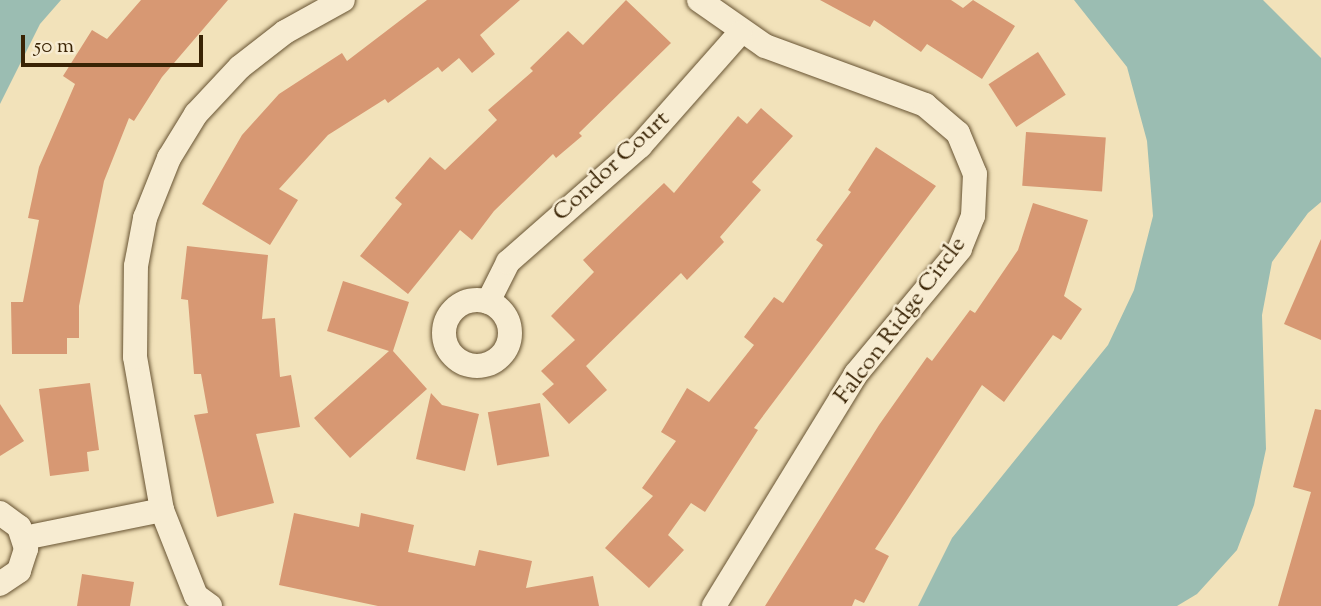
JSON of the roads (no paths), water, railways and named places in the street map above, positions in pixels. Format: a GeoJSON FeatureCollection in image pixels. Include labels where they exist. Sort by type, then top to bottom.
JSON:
{"type":"FeatureCollection","features":[{"type":"Feature","properties":{"kind":"street"},"geometry":{"type":"LineString","coordinates":[[210,606],[196,596],[162,510],[135,357],[136,266],[145,218],[169,158],[196,114],[258,53],[343,0]]}},
{"type":"Feature","properties":{"kind":"street","name":"Falcon Ridge Circle"},"geometry":{"type":"LineString","coordinates":[[699,0],[740,33],[925,105],[958,133],[975,174],[973,216],[960,249],[856,374],[715,606]]}},
{"type":"Feature","properties":{"kind":"street","name":"Condor Court"},"geometry":{"type":"LineString","coordinates":[[488,302],[508,262],[640,146],[740,33]]}},
{"type":"Feature","properties":{"kind":"street"},"geometry":{"type":"LineString","coordinates":[[24,538],[162,510]]}},
{"type":"Feature","properties":{"kind":"street"},"geometry":{"type":"LineString","coordinates":[[0,513],[11,519],[24,538],[24,561],[0,584]]}},
{"type":"Feature","properties":{"kind":"water"},"geometry":{"type":"Polygon","coordinates":[[[0,0],[61,0],[40,24],[0,104],[0,0]]]}},
{"type":"Feature","properties":{"kind":"water"},"geometry":{"type":"Polygon","coordinates":[[[1074,0],[1263,0],[1321,58],[1321,202],[1308,213],[1272,262],[1262,315],[1266,449],[1254,505],[1237,550],[1197,594],[1177,606],[918,606],[952,538],[1108,345],[1134,290],[1153,216],[1147,141],[1127,67],[1074,0]]]}}]}
